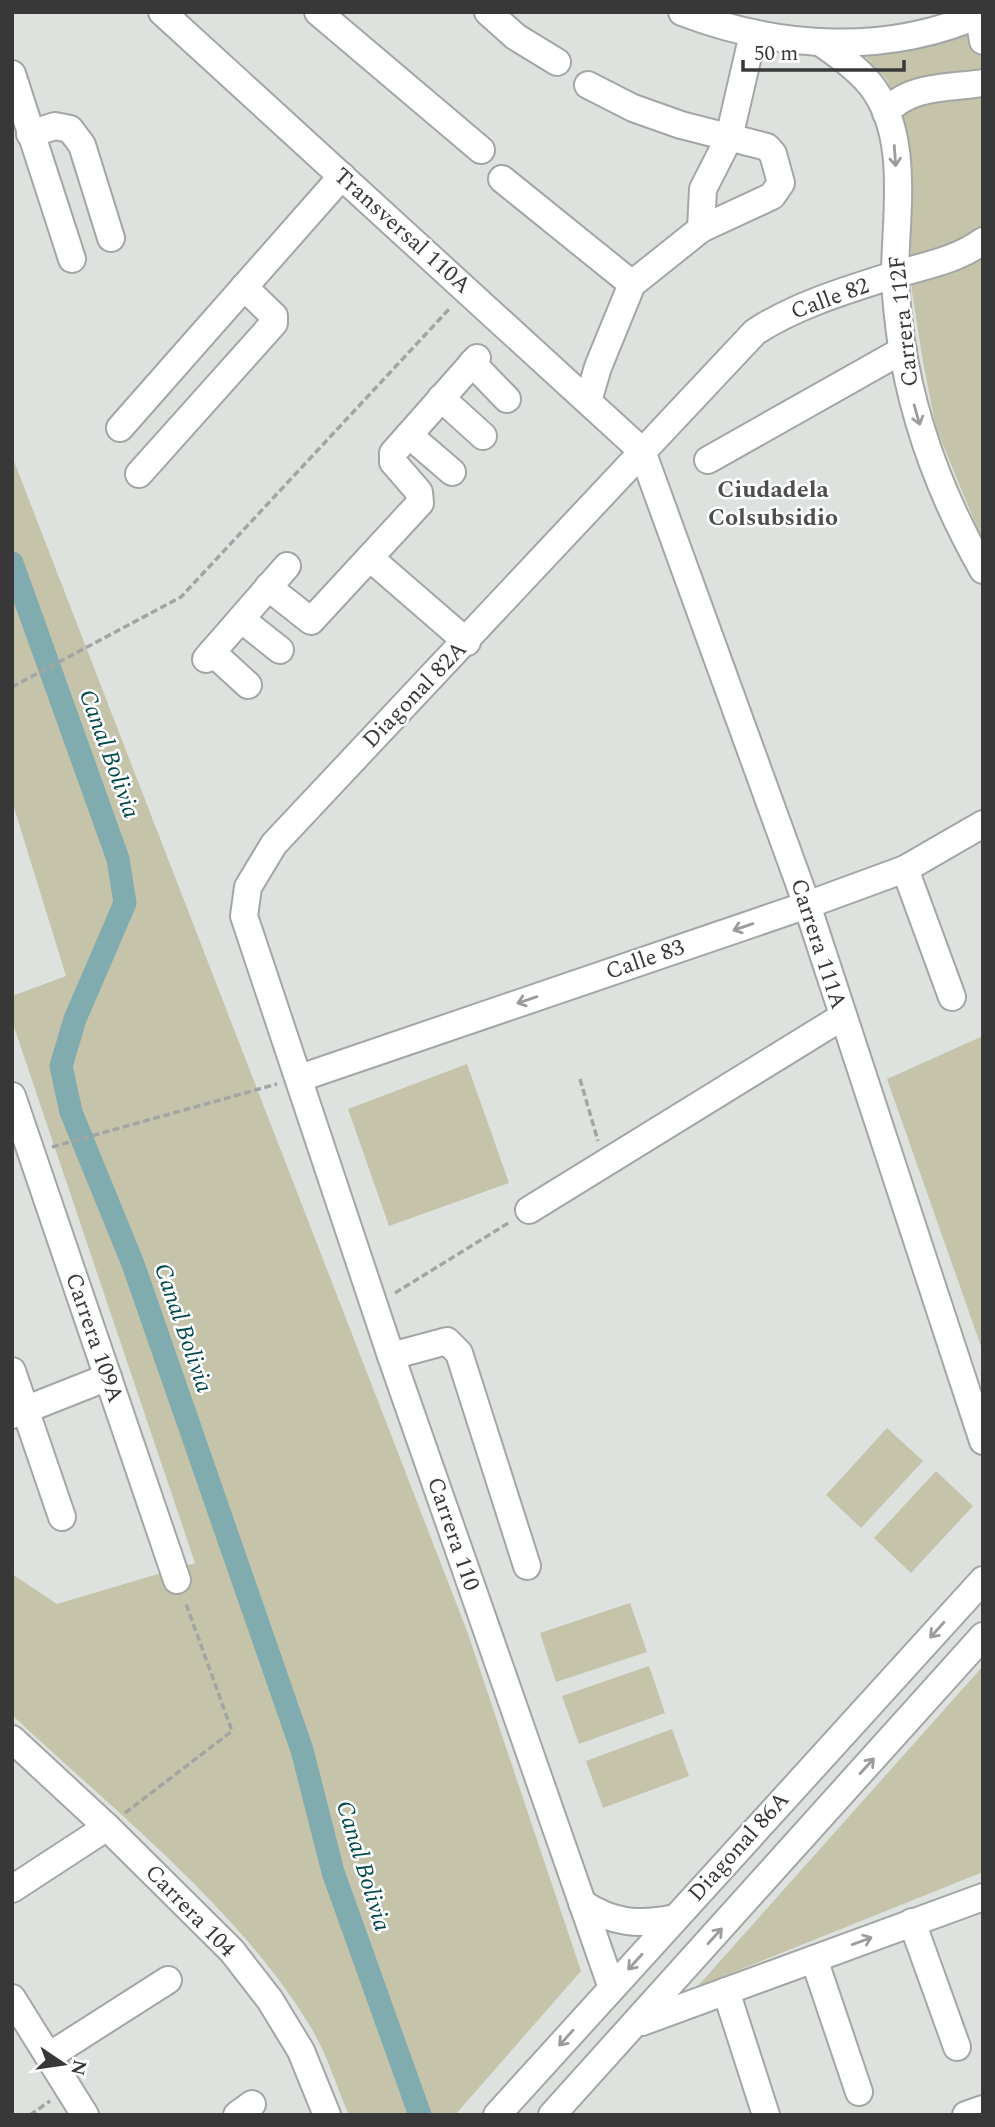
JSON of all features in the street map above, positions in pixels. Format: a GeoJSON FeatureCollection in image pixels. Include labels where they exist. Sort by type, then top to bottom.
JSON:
{"type":"FeatureCollection","features":[{"type":"Feature","properties":{"kind":"street","name":"Transversal 110A"},"geometry":{"type":"LineString","coordinates":[[162,12],[642,451]]}},
{"type":"Feature","properties":{"kind":"street"},"geometry":{"type":"LineString","coordinates":[[318,12],[481,150]]}},
{"type":"Feature","properties":{"kind":"street"},"geometry":{"type":"LineString","coordinates":[[488,12],[516,37],[557,62]]}},
{"type":"Feature","properties":{"kind":"street"},"geometry":{"type":"LineString","coordinates":[[682,12],[719,26],[753,34],[821,43],[861,44],[981,20]]}},
{"type":"Feature","properties":{"kind":"street"},"geometry":{"type":"LineString","coordinates":[[701,229],[703,189],[729,138],[753,34]]}},
{"type":"Feature","properties":{"kind":"street","name":"Carrera 112F"},"geometry":{"type":"LineString","coordinates":[[821,43],[854,67],[871,85],[886,113],[894,144],[897,198],[895,275],[911,394],[933,469],[983,570]]}},
{"type":"Feature","properties":{"kind":"street"},"geometry":{"type":"LineString","coordinates":[[12,74],[72,259]]}},
{"type":"Feature","properties":{"kind":"street"},"geometry":{"type":"LineString","coordinates":[[886,113],[894,102],[910,94],[983,83]]}},
{"type":"Feature","properties":{"kind":"street"},"geometry":{"type":"LineString","coordinates":[[587,401],[632,284],[701,229],[772,196],[781,183],[773,154],[767,148],[681,125],[633,108],[588,85]]}},
{"type":"Feature","properties":{"kind":"street"},"geometry":{"type":"LineString","coordinates":[[30,134],[55,126],[70,129],[82,145],[111,238]]}},
{"type":"Feature","properties":{"kind":"street"},"geometry":{"type":"LineString","coordinates":[[120,428],[342,176]]}},
{"type":"Feature","properties":{"kind":"street"},"geometry":{"type":"LineString","coordinates":[[502,179],[632,284]]}},
{"type":"Feature","properties":{"kind":"street","name":"Calle 82"},"geometry":{"type":"LineString","coordinates":[[725,360],[755,332],[772,321],[895,275],[947,262],[983,241]]}},
{"type":"Feature","properties":{"kind":"street"},"geometry":{"type":"LineString","coordinates":[[139,474],[274,323],[274,316],[244,287]]}},
{"type":"Feature","properties":{"kind":"street"},"geometry":{"type":"LineString","coordinates":[[708,460],[903,350]]}},
{"type":"Feature","properties":{"kind":"street","name":"Diagonal 82A"},"geometry":{"type":"LineString","coordinates":[[300,1078],[244,916],[248,887],[274,845],[467,642],[725,360]]}},
{"type":"Feature","properties":{"kind":"street"},"geometry":{"type":"LineString","coordinates":[[268,587],[311,621],[419,503],[419,492],[392,457],[408,435],[475,361],[507,399]]}},
{"type":"Feature","properties":{"kind":"street"},"geometry":{"type":"LineString","coordinates":[[441,398],[483,436]]}},
{"type":"Feature","properties":{"kind":"street"},"geometry":{"type":"LineString","coordinates":[[408,435],[452,472]]}},
{"type":"Feature","properties":{"kind":"street","name":"Carrera 111A"},"geometry":{"type":"LineString","coordinates":[[642,451],[807,905],[983,1441]]}},
{"type":"Feature","properties":{"kind":"street"},"geometry":{"type":"LineString","coordinates":[[370,558],[467,642]]}},
{"type":"Feature","properties":{"kind":"street"},"geometry":{"type":"LineString","coordinates":[[248,685],[209,655],[286,566]]}},
{"type":"Feature","properties":{"kind":"street"},"geometry":{"type":"LineString","coordinates":[[241,619],[280,650]]}},
{"type":"Feature","properties":{"kind":"street","name":"Calle 83"},"geometry":{"type":"LineString","coordinates":[[300,1078],[905,869],[983,824]]}},
{"type":"Feature","properties":{"kind":"street"},"geometry":{"type":"LineString","coordinates":[[905,869],[952,997]]}},
{"type":"Feature","properties":{"kind":"street"},"geometry":{"type":"LineString","coordinates":[[529,1210],[842,1017]]}},
{"type":"Feature","properties":{"kind":"street","name":"Carrera 110"},"geometry":{"type":"LineString","coordinates":[[300,1078],[391,1356],[611,1987]]}},
{"type":"Feature","properties":{"kind":"street","name":"Carrera 109A"},"geometry":{"type":"LineString","coordinates":[[12,1096],[22,1157],[108,1377],[177,1580]]}},
{"type":"Feature","properties":{"kind":"street"},"geometry":{"type":"LineString","coordinates":[[391,1356],[447,1341],[459,1353],[527,1566]]}},
{"type":"Feature","properties":{"kind":"street"},"geometry":{"type":"LineString","coordinates":[[12,1371],[20,1413],[62,1517]]}},
{"type":"Feature","properties":{"kind":"street"},"geometry":{"type":"LineString","coordinates":[[20,1413],[108,1377]]}},
{"type":"Feature","properties":{"kind":"street","name":"Diagonal 86A"},"geometry":{"type":"LineString","coordinates":[[497,2115],[983,1580]]}},
{"type":"Feature","properties":{"kind":"street","name":"Diagonal 86A"},"geometry":{"type":"LineString","coordinates":[[552,2115],[637,2024],[983,1636]]}},
{"type":"Feature","properties":{"kind":"street","name":"Carrera 104"},"geometry":{"type":"LineString","coordinates":[[12,1739],[107,1827],[232,1951],[270,2000],[301,2051],[327,2115]]}},
{"type":"Feature","properties":{"kind":"street"},"geometry":{"type":"LineString","coordinates":[[12,1889],[107,1827]]}},
{"type":"Feature","properties":{"kind":"street","name":"Diagonal 86A"},"geometry":{"type":"LineString","coordinates":[[637,2024],[983,1896]]}},
{"type":"Feature","properties":{"kind":"street"},"geometry":{"type":"LineString","coordinates":[[582,1903],[603,1915],[626,1922],[651,1923],[674,1918]]}},
{"type":"Feature","properties":{"kind":"street"},"geometry":{"type":"LineString","coordinates":[[912,1923],[957,2047]]}},
{"type":"Feature","properties":{"kind":"street"},"geometry":{"type":"LineString","coordinates":[[814,1959],[859,2092]]}},
{"type":"Feature","properties":{"kind":"street"},"geometry":{"type":"LineString","coordinates":[[48,2056],[168,1980]]}},
{"type":"Feature","properties":{"kind":"street"},"geometry":{"type":"LineString","coordinates":[[726,1991],[766,2115]]}},
{"type":"Feature","properties":{"kind":"street"},"geometry":{"type":"LineString","coordinates":[[12,1998],[85,2115]]}},
{"type":"Feature","properties":{"kind":"street"},"geometry":{"type":"LineString","coordinates":[[966,2115],[983,2109]]}},
{"type":"Feature","properties":{"kind":"path"},"geometry":{"type":"LineString","coordinates":[[12,687],[37,671],[64,660],[181,597],[466,290]]}},
{"type":"Feature","properties":{"kind":"path"},"geometry":{"type":"LineString","coordinates":[[65,1142],[300,1078]]}},
{"type":"Feature","properties":{"kind":"path"},"geometry":{"type":"LineString","coordinates":[[580,1079],[604,1164]]}},
{"type":"Feature","properties":{"kind":"path"},"geometry":{"type":"LineString","coordinates":[[375,1306],[529,1210]]}},
{"type":"Feature","properties":{"kind":"path"},"geometry":{"type":"LineString","coordinates":[[107,1827],[232,1731],[177,1580]]}},
{"type":"Feature","properties":{"kind":"green space"},"geometry":{"type":"Polygon","coordinates":[[[983,28],[983,542],[936,428],[923,362],[912,292],[907,144],[899,107],[887,80],[866,57],[925,46],[983,28]]]}},
{"type":"Feature","properties":{"kind":"green space"},"geometry":{"type":"Polygon","coordinates":[[[12,456],[467,1631],[581,1971],[455,2115],[349,2115],[313,2031],[284,1987],[251,1945],[174,1864],[12,1715],[12,1574],[57,1604],[195,1563],[12,1021],[12,996],[66,976],[12,801],[12,456]]]}},
{"type":"Feature","properties":{"kind":"green space"},"geometry":{"type":"Polygon","coordinates":[[[983,1036],[983,1352],[887,1079],[983,1036]]]}},
{"type":"Feature","properties":{"kind":"green space"},"geometry":{"type":"Polygon","coordinates":[[[467,1064],[509,1183],[389,1226],[348,1109],[467,1064]]]}},
{"type":"Feature","properties":{"kind":"green space"},"geometry":{"type":"Polygon","coordinates":[[[887,1428],[923,1461],[861,1528],[826,1495],[887,1428]]]}},
{"type":"Feature","properties":{"kind":"green space"},"geometry":{"type":"Polygon","coordinates":[[[936,1471],[973,1506],[911,1573],[874,1538],[936,1471]]]}},
{"type":"Feature","properties":{"kind":"green space"},"geometry":{"type":"Polygon","coordinates":[[[630,1603],[647,1652],[556,1682],[540,1633],[630,1603]]]}},
{"type":"Feature","properties":{"kind":"green space"},"geometry":{"type":"Polygon","coordinates":[[[649,1666],[665,1713],[579,1744],[562,1696],[649,1666]]]}},
{"type":"Feature","properties":{"kind":"green space"},"geometry":{"type":"Polygon","coordinates":[[[983,1666],[983,1872],[697,1987],[983,1666]]]}},
{"type":"Feature","properties":{"kind":"green space"},"geometry":{"type":"Polygon","coordinates":[[[672,1729],[689,1776],[603,1808],[586,1761],[672,1729]]]}},
{"type":"Feature","properties":{"kind":"waterway","name":"Canal Bolivia"},"geometry":{"type":"LineString","coordinates":[[12,563],[118,859],[125,903],[75,1019],[61,1066],[71,1112],[133,1264],[302,1750],[333,1872],[420,2115]]}},
{"type":"Feature","properties":{"kind":"district","name":"Ciudadela Colsubsidio"},"geometry":{"type":"Point","coordinates":[773,504]}}]}
